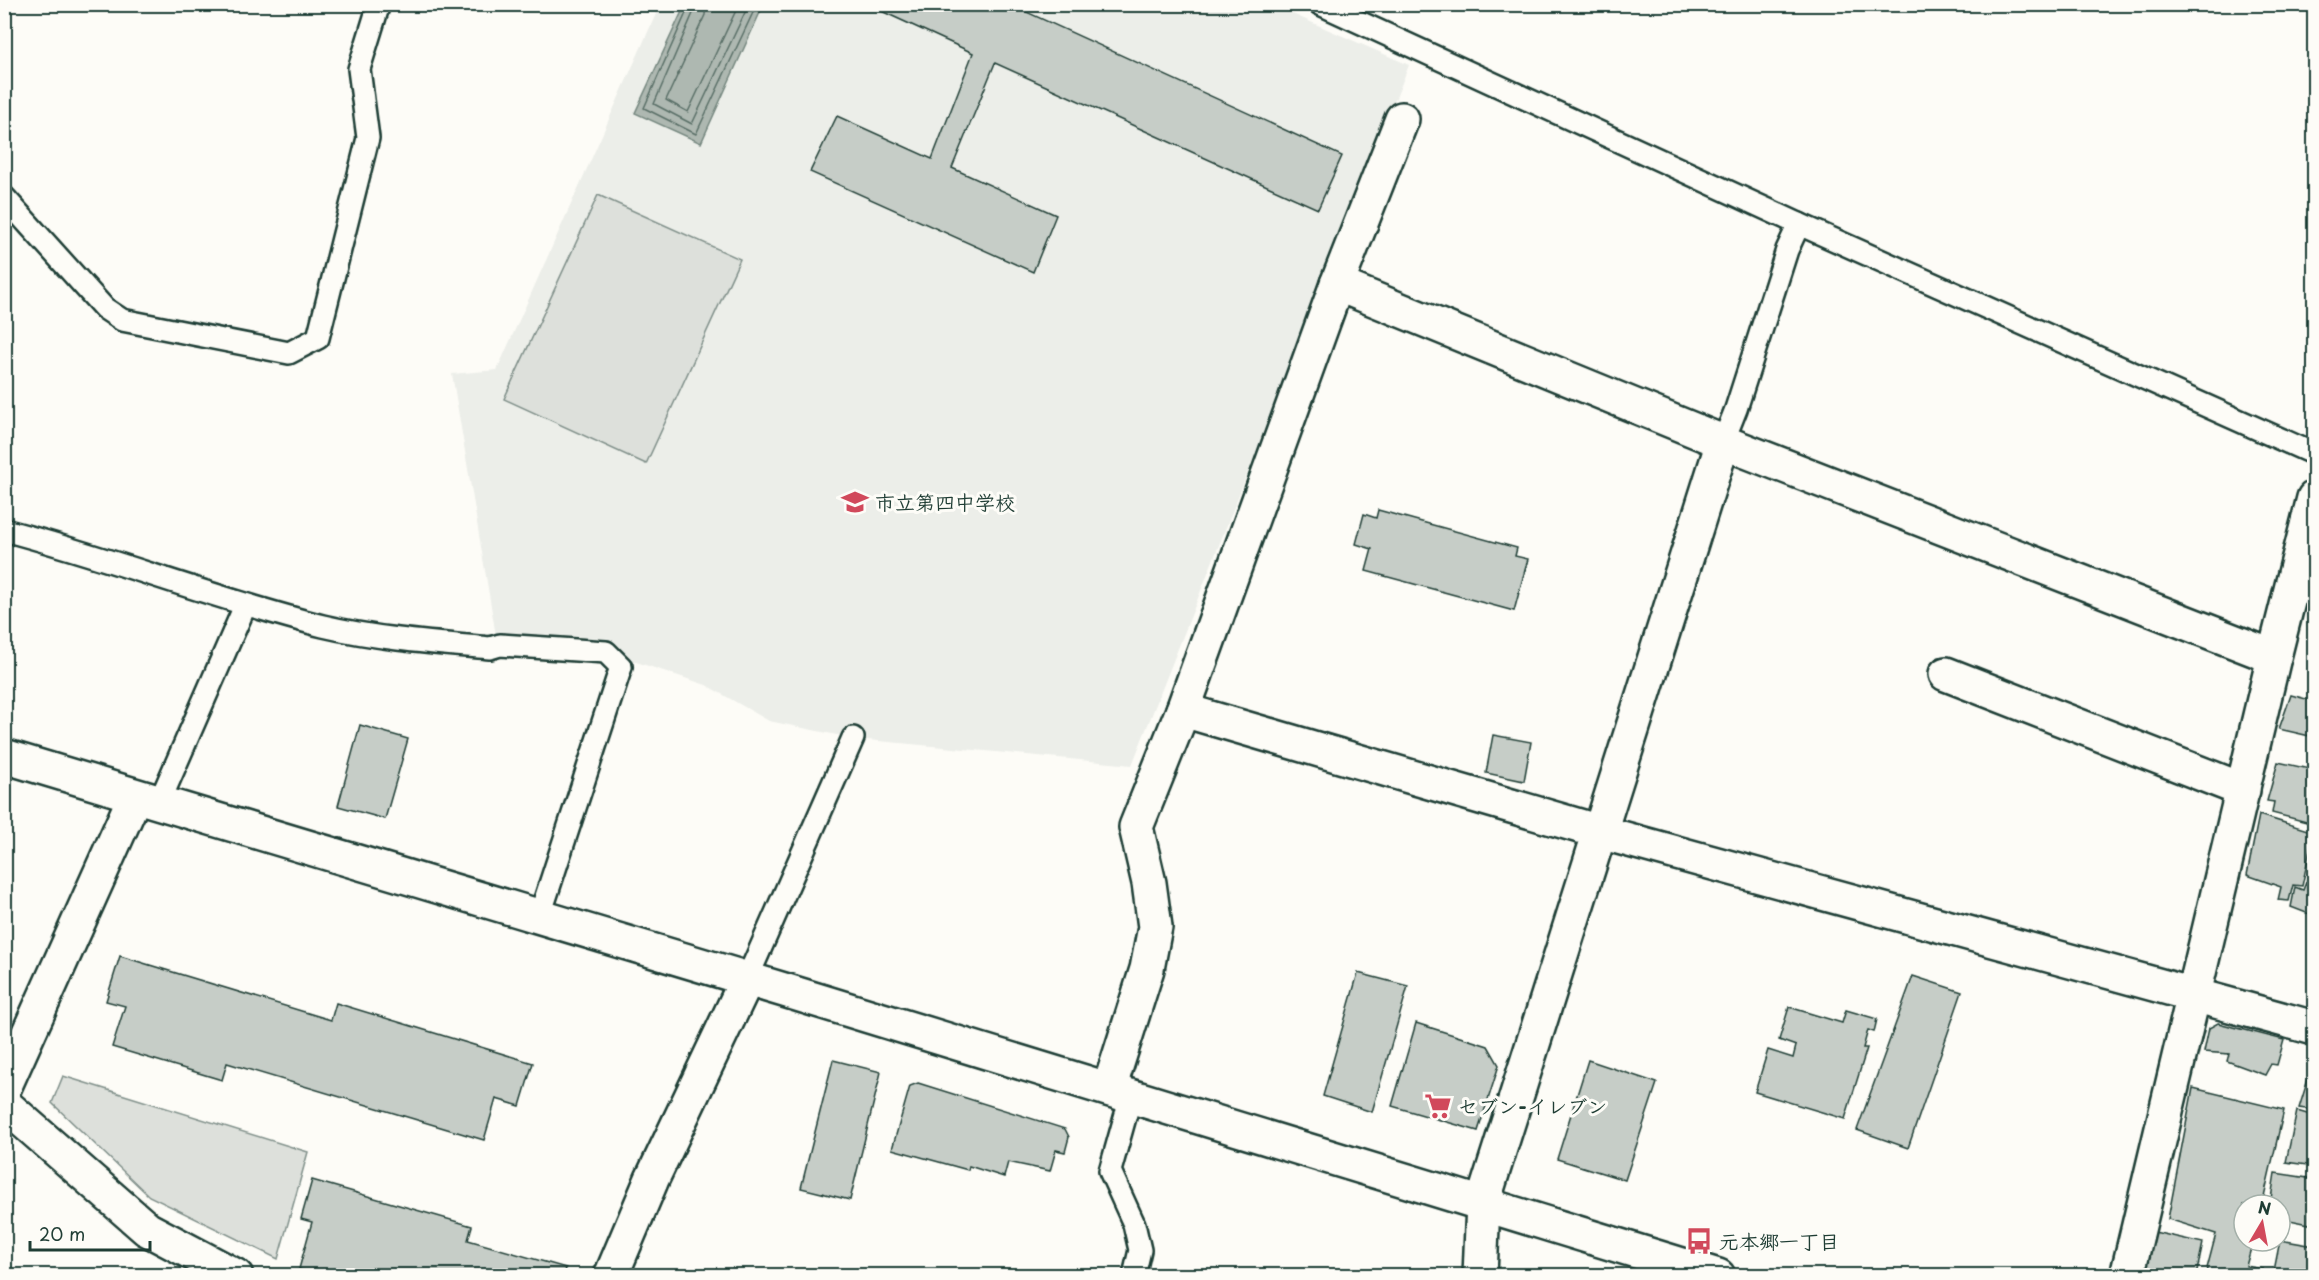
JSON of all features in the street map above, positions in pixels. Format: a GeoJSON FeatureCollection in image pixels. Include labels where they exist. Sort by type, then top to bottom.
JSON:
{"type":"FeatureCollection","features":[{"type":"Feature","properties":{"kind":"street"},"geometry":{"type":"LineString","coordinates":[[1120,1093],[1155,927],[1149,883],[1136,827],[1183,710],[1337,284],[1402,119]]}},
{"type":"Feature","properties":{"kind":"street"},"geometry":{"type":"LineString","coordinates":[[1337,284],[1723,442],[2274,657]]}},
{"type":"Feature","properties":{"kind":"street"},"geometry":{"type":"LineString","coordinates":[[1480,1275],[1483,1202],[1723,442]]}},
{"type":"Feature","properties":{"kind":"street"},"geometry":{"type":"LineString","coordinates":[[2127,1275],[2314,498]]}},
{"type":"Feature","properties":{"kind":"street"},"geometry":{"type":"LineString","coordinates":[[1947,674],[2243,790]]}},
{"type":"Feature","properties":{"kind":"street"},"geometry":{"type":"LineString","coordinates":[[1183,710],[1600,832],[2314,1028]]}},
{"type":"Feature","properties":{"kind":"street"},"geometry":{"type":"LineString","coordinates":[[4,756],[747,979],[1718,1275]]}},
{"type":"Feature","properties":{"kind":"street"},"geometry":{"type":"LineString","coordinates":[[4,1088],[147,800]]}},
{"type":"Feature","properties":{"kind":"street"},"geometry":{"type":"LineString","coordinates":[[611,1275],[652,1179],[747,979]]}},
{"type":"Feature","properties":{"kind":"street"},"geometry":{"type":"LineString","coordinates":[[4,1104],[147,1229],[236,1275]]}},
{"type":"Feature","properties":{"kind":"lane"},"geometry":{"type":"LineString","coordinates":[[4,197],[104,308],[122,320],[289,353],[318,338],[368,138],[360,69],[380,4]]}},
{"type":"Feature","properties":{"kind":"lane"},"geometry":{"type":"LineString","coordinates":[[1320,4],[1798,224],[2314,454]]}},
{"type":"Feature","properties":{"kind":"lane"},"geometry":{"type":"LineString","coordinates":[[1723,442],[1736,409],[1787,250],[1798,224]]}},
{"type":"Feature","properties":{"kind":"lane"},"geometry":{"type":"LineString","coordinates":[[4,530],[54,543],[245,606],[326,626],[401,640],[490,648],[500,645],[606,652],[621,667],[539,918]]}},
{"type":"Feature","properties":{"kind":"lane"},"geometry":{"type":"LineString","coordinates":[[147,800],[245,606]]}},
{"type":"Feature","properties":{"kind":"lane"},"geometry":{"type":"LineString","coordinates":[[747,979],[853,738]]}},
{"type":"Feature","properties":{"kind":"lane"},"geometry":{"type":"LineString","coordinates":[[1120,1093],[1110,1171],[1134,1224],[1140,1250],[1134,1275]]}},
{"type":"Feature","properties":{"kind":"shaded area","name":"市立第四中学校"},"geometry":{"type":"Polygon","coordinates":[[[660,5],[1272,5],[1409,65],[1132,765],[868,740],[837,735],[769,721],[706,685],[606,652],[500,645],[495,630],[452,374],[497,370],[660,5]]]}},
{"type":"Feature","properties":{"kind":"shaded area"},"geometry":{"type":"Polygon","coordinates":[[[598,195],[740,259],[646,464],[504,399],[598,195]]]}},
{"type":"Feature","properties":{"kind":"shaded area"},"geometry":{"type":"Polygon","coordinates":[[[63,1076],[308,1152],[278,1259],[149,1196],[52,1103],[63,1076]]]}},
{"type":"Feature","properties":{"kind":"water"},"geometry":{"type":"Polygon","coordinates":[[[685,5],[763,6],[701,143],[635,113],[685,5]]]}},
{"type":"Feature","properties":{"kind":"building"},"geometry":{"type":"Polygon","coordinates":[[[866,4],[1009,4],[1342,156],[1318,209],[995,63],[952,168],[1056,215],[1033,272],[810,172],[837,116],[932,159],[973,53],[866,4]]]}},
{"type":"Feature","properties":{"kind":"building"},"geometry":{"type":"Polygon","coordinates":[[[1378,510],[1517,548],[1515,556],[1528,559],[1514,611],[1366,571],[1372,549],[1356,544],[1364,514],[1376,518],[1378,510]]]}},
{"type":"Feature","properties":{"kind":"building"},"geometry":{"type":"Polygon","coordinates":[[[2291,695],[2314,701],[2314,737],[2279,729],[2291,695]]]}},
{"type":"Feature","properties":{"kind":"building"},"geometry":{"type":"Polygon","coordinates":[[[360,725],[408,739],[385,819],[338,806],[360,725]]]}},
{"type":"Feature","properties":{"kind":"building"},"geometry":{"type":"Polygon","coordinates":[[[1493,735],[1531,742],[1524,781],[1486,773],[1493,735]]]}},
{"type":"Feature","properties":{"kind":"building"},"geometry":{"type":"Polygon","coordinates":[[[2278,762],[2314,770],[2314,824],[2272,813],[2274,802],[2267,801],[2278,762]]]}},
{"type":"Feature","properties":{"kind":"building"},"geometry":{"type":"Polygon","coordinates":[[[2259,815],[2314,832],[2302,886],[2293,885],[2289,901],[2278,900],[2281,887],[2247,875],[2259,815]]]}},
{"type":"Feature","properties":{"kind":"building"},"geometry":{"type":"Polygon","coordinates":[[[2314,862],[2314,916],[2291,907],[2295,887],[2303,890],[2314,862]]]}},
{"type":"Feature","properties":{"kind":"building"},"geometry":{"type":"Polygon","coordinates":[[[120,956],[331,1020],[336,1003],[533,1063],[520,1106],[496,1099],[484,1140],[227,1063],[222,1080],[112,1047],[125,1006],[106,1001],[120,956]]]}},
{"type":"Feature","properties":{"kind":"building"},"geometry":{"type":"Polygon","coordinates":[[[1358,973],[1408,986],[1372,1112],[1323,1096],[1358,973]]]}},
{"type":"Feature","properties":{"kind":"building"},"geometry":{"type":"Polygon","coordinates":[[[1913,976],[1962,992],[1908,1148],[1857,1130],[1913,976]]]}},
{"type":"Feature","properties":{"kind":"building"},"geometry":{"type":"Polygon","coordinates":[[[1789,1007],[1842,1023],[1846,1010],[1877,1019],[1874,1032],[1868,1030],[1863,1048],[1867,1048],[1845,1119],[1755,1092],[1768,1050],[1793,1058],[1796,1046],[1779,1040],[1789,1007]]]}},
{"type":"Feature","properties":{"kind":"building"},"geometry":{"type":"Polygon","coordinates":[[[1416,1023],[1488,1046],[1499,1065],[1478,1131],[1392,1106],[1416,1023]]]}},
{"type":"Feature","properties":{"kind":"building"},"geometry":{"type":"Polygon","coordinates":[[[2218,1023],[2284,1040],[2277,1065],[2271,1064],[2265,1075],[2227,1061],[2229,1054],[2204,1052],[2209,1028],[2218,1023]]]}},
{"type":"Feature","properties":{"kind":"building"},"geometry":{"type":"Polygon","coordinates":[[[833,1060],[881,1072],[850,1200],[801,1188],[833,1060]]]}},
{"type":"Feature","properties":{"kind":"building"},"geometry":{"type":"Polygon","coordinates":[[[1588,1060],[1657,1083],[1625,1180],[1557,1159],[1588,1060]]]}},
{"type":"Feature","properties":{"kind":"building"},"geometry":{"type":"Polygon","coordinates":[[[2314,1060],[2314,1110],[2299,1108],[2314,1060]]]}},
{"type":"Feature","properties":{"kind":"building"},"geometry":{"type":"Polygon","coordinates":[[[918,1083],[1065,1129],[1069,1137],[1065,1152],[1056,1150],[1050,1171],[1008,1162],[1004,1177],[969,1166],[968,1170],[892,1149],[910,1086],[918,1083]]]}},
{"type":"Feature","properties":{"kind":"building"},"geometry":{"type":"Polygon","coordinates":[[[2193,1088],[2284,1110],[2265,1193],[2232,1193],[2232,1253],[2250,1253],[2246,1266],[2263,1269],[2261,1276],[2205,1276],[2216,1234],[2168,1219],[2193,1088]]]}},
{"type":"Feature","properties":{"kind":"building"},"geometry":{"type":"Polygon","coordinates":[[[2297,1111],[2314,1116],[2314,1166],[2286,1162],[2297,1111]]]}},
{"type":"Feature","properties":{"kind":"building"},"geometry":{"type":"Polygon","coordinates":[[[2275,1173],[2314,1179],[2314,1225],[2292,1220],[2292,1193],[2272,1193],[2275,1173]]]}},
{"type":"Feature","properties":{"kind":"building"},"geometry":{"type":"Polygon","coordinates":[[[312,1180],[472,1226],[468,1240],[566,1268],[564,1276],[321,1276],[299,1269],[312,1222],[301,1219],[312,1180]]]}},
{"type":"Feature","properties":{"kind":"building"},"geometry":{"type":"Polygon","coordinates":[[[2150,1231],[2203,1243],[2196,1276],[2142,1276],[2150,1231]]]}},
{"type":"Feature","properties":{"kind":"building"},"geometry":{"type":"Polygon","coordinates":[[[2292,1242],[2314,1246],[2313,1276],[2273,1276],[2277,1253],[2292,1253],[2292,1242]]]}},
{"type":"Feature","properties":{"kind":"place","name":"市立第四中学校"},"geometry":{"type":"Point","coordinates":[855,502]}},
{"type":"Feature","properties":{"kind":"place","name":"セブン-イレブン"},"geometry":{"type":"Point","coordinates":[1438,1106]}},
{"type":"Feature","properties":{"kind":"place","name":"元本郷一丁目"},"geometry":{"type":"Point","coordinates":[1699,1241]}}]}
